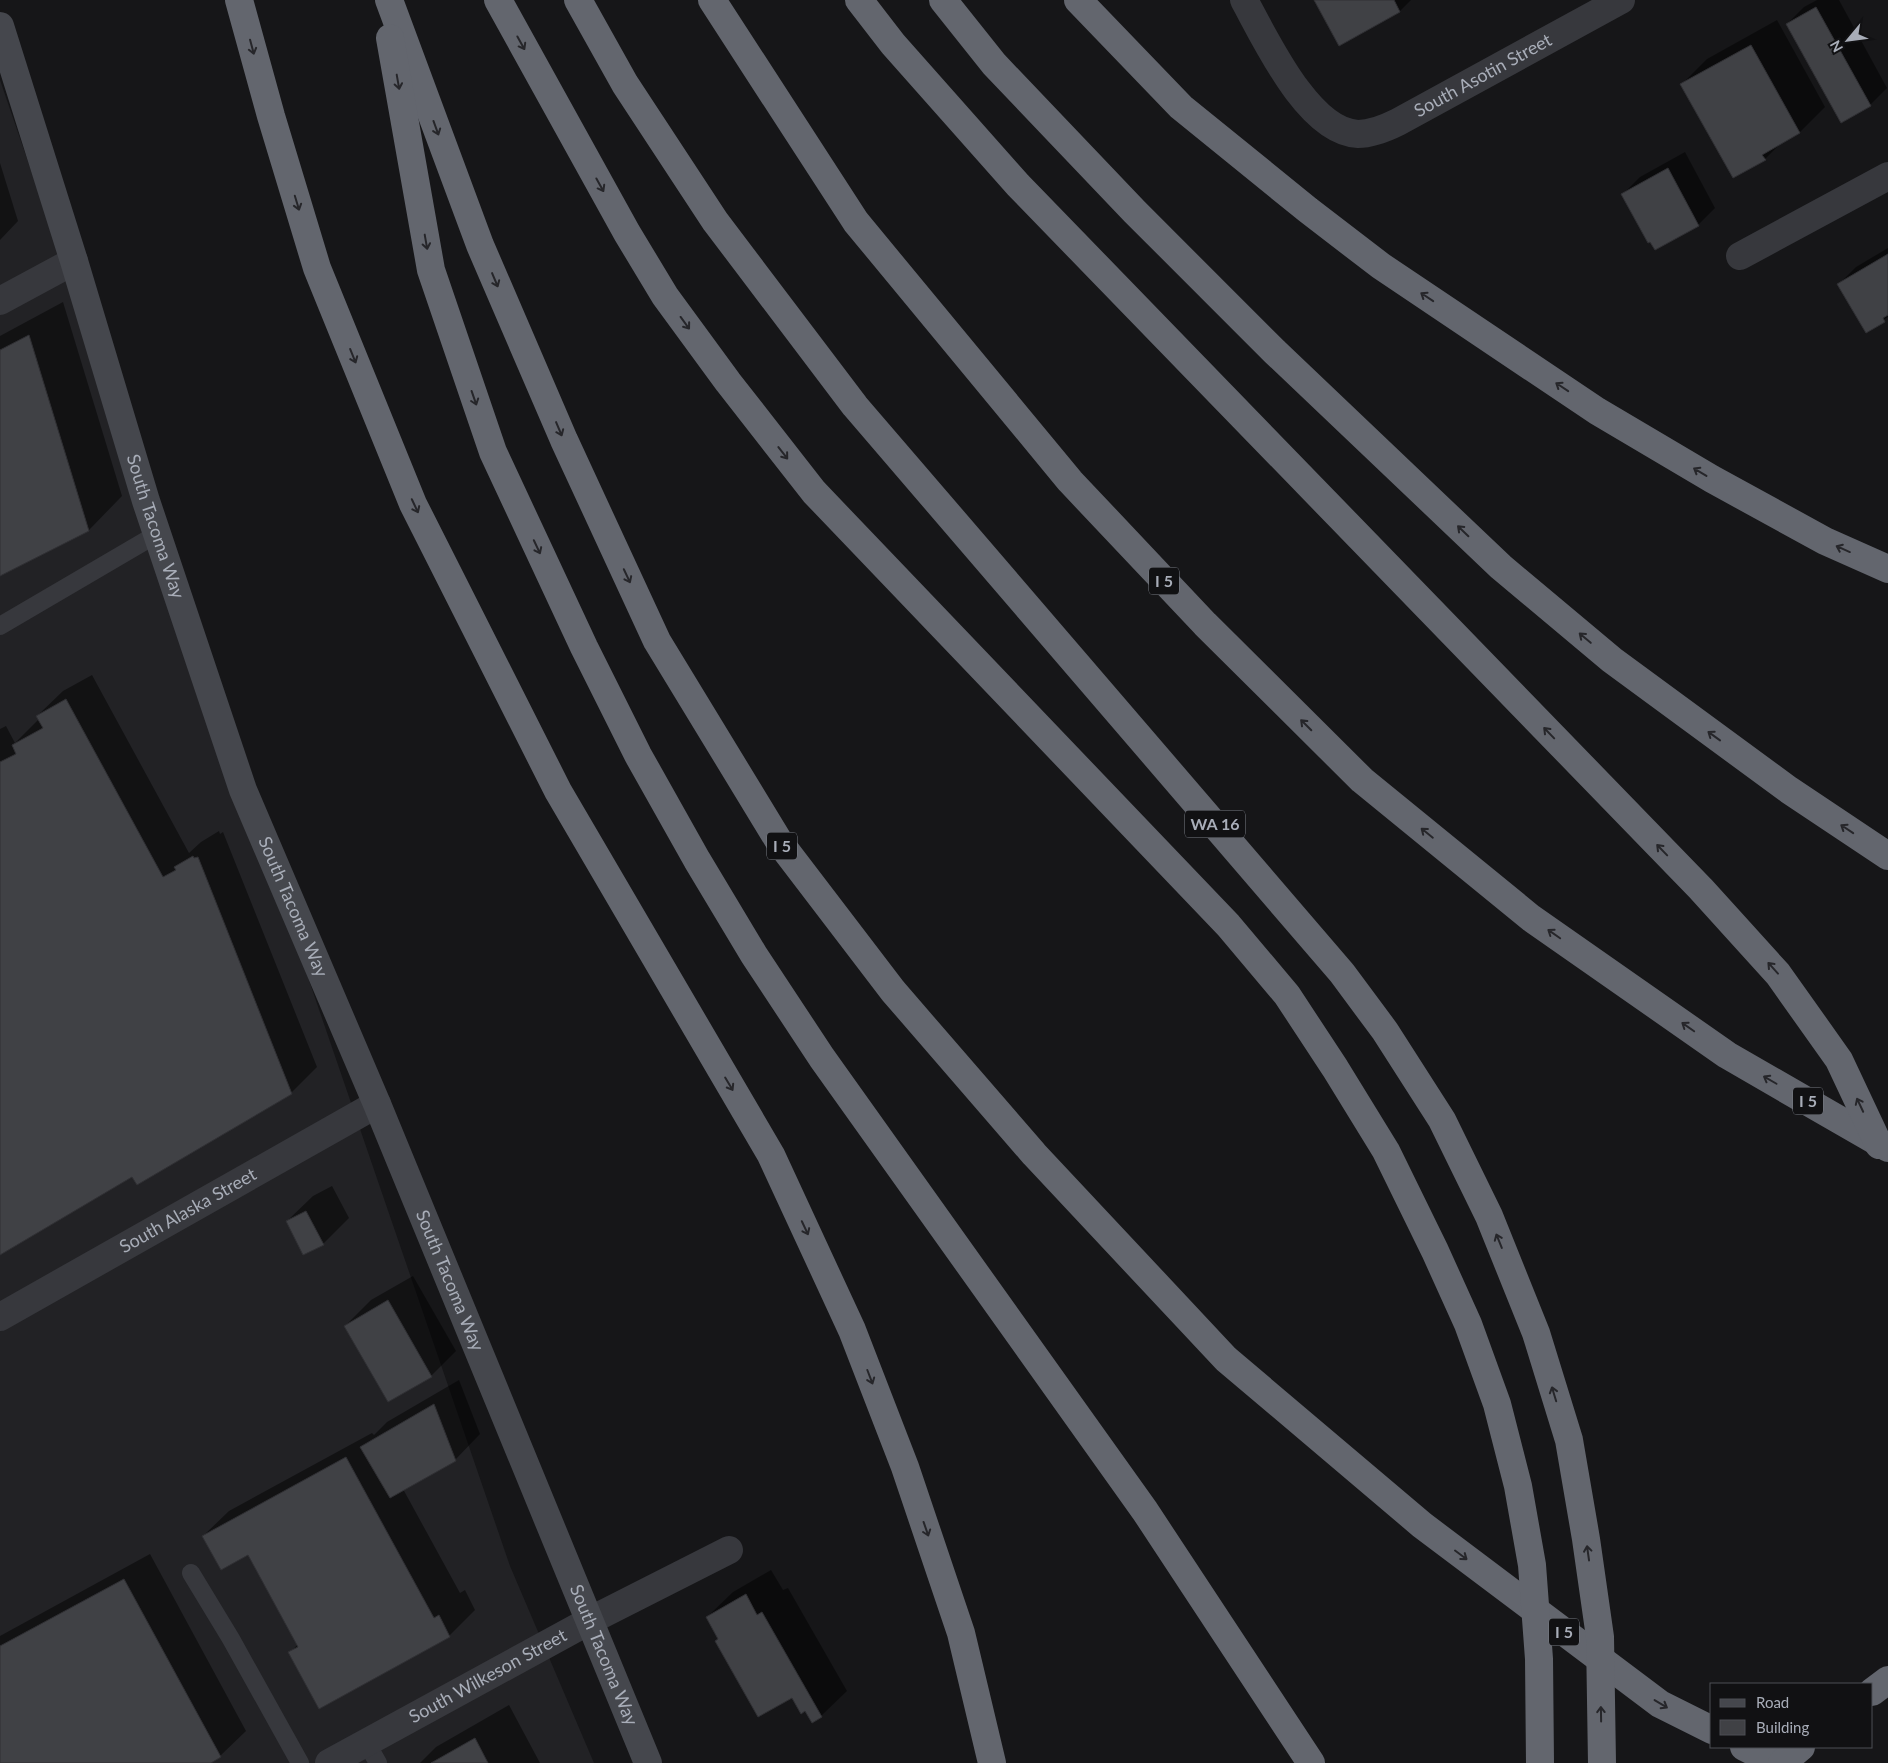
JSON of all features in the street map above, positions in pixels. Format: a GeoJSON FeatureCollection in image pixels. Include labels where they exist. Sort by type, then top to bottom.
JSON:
{"type":"FeatureCollection","features":[{"type":"Feature","properties":{"kind":"highway"},"geometry":{"type":"LineString","coordinates":[[239,0],[271,116],[317,268],[413,504],[558,792],[771,1155],[852,1330],[905,1467],[961,1633],[992,1763]]}},
{"type":"Feature","properties":{"kind":"highway"},"geometry":{"type":"LineString","coordinates":[[384,0],[431,270],[474,398],[493,452],[584,647],[638,755],[697,860],[754,955],[822,1058],[1145,1511],[1311,1763]]}},
{"type":"Feature","properties":{"kind":"highway","name":"I 5"},"geometry":{"type":"LineString","coordinates":[[389,0],[480,245],[568,449],[657,641],[780,843],[893,991],[1028,1147],[1219,1352],[1422,1525],[1660,1704],[1710,1729]]}},
{"type":"Feature","properties":{"kind":"highway"},"geometry":{"type":"LineString","coordinates":[[498,0],[627,233],[666,296],[728,382],[814,492],[1228,925],[1287,995],[1386,1151],[1468,1324],[1497,1404],[1515,1476],[1532,1565],[1539,1659],[1540,1763]]}},
{"type":"Feature","properties":{"kind":"highway","name":"WA 16"},"geometry":{"type":"LineString","coordinates":[[578,0],[625,84],[716,221],[855,406],[1342,973],[1386,1031],[1442,1120],[1489,1216],[1532,1324],[1568,1440],[1586,1539],[1600,1638],[1602,1763]]}},
{"type":"Feature","properties":{"kind":"highway","name":"I 5"},"geometry":{"type":"LineString","coordinates":[[712,0],[856,222],[1070,482],[1205,624],[1362,780],[1531,918],[1728,1055],[1888,1148]]}},
{"type":"Feature","properties":{"kind":"highway"},"geometry":{"type":"LineString","coordinates":[[859,0],[894,44],[1018,185],[1701,889],[1778,974],[1839,1060],[1888,1165]]}},
{"type":"Feature","properties":{"kind":"highway"},"geometry":{"type":"LineString","coordinates":[[942,0],[994,64],[1135,212],[1275,352],[1501,567],[1612,660],[1789,790],[1888,856]]}},
{"type":"Feature","properties":{"kind":"highway"},"geometry":{"type":"LineString","coordinates":[[1078,0],[1181,106],[1308,210],[1381,266],[1605,416],[1712,479],[1825,541],[1888,569]]}},
{"type":"Feature","properties":{"kind":"highway"},"geometry":{"type":"LineString","coordinates":[[1873,1691],[1888,1680]]}},
{"type":"Feature","properties":{"kind":"highway"},"geometry":{"type":"LineString","coordinates":[[1746,1748],[1777,1763]]}},
{"type":"Feature","properties":{"kind":"highway"},"geometry":{"type":"LineString","coordinates":[[1782,1763],[1800,1748]]}},
{"type":"Feature","properties":{"kind":"main road","name":"South Tacoma Way"},"geometry":{"type":"LineString","coordinates":[[0,26],[157,534],[243,790],[377,1104],[648,1763]]}},
{"type":"Feature","properties":{"kind":"street","name":"South Asotin Street"},"geometry":{"type":"LineString","coordinates":[[1244,0],[1301,96],[1317,114],[1342,129],[1356,134],[1386,128],[1621,0]]}},
{"type":"Feature","properties":{"kind":"street"},"geometry":{"type":"LineString","coordinates":[[1740,256],[1888,176]]}},
{"type":"Feature","properties":{"kind":"street"},"geometry":{"type":"LineString","coordinates":[[0,301],[74,261]]}},
{"type":"Feature","properties":{"kind":"street","name":"South Alaska Street"},"geometry":{"type":"LineString","coordinates":[[0,1316],[377,1104]]}},
{"type":"Feature","properties":{"kind":"street","name":"South Wilkeson Street"},"geometry":{"type":"LineString","coordinates":[[329,1763],[372,1753],[589,1621],[728,1550]]}},
{"type":"Feature","properties":{"kind":"lane"},"geometry":{"type":"LineString","coordinates":[[0,626],[157,534]]}},
{"type":"Feature","properties":{"kind":"lane"},"geometry":{"type":"LineString","coordinates":[[190,1573],[231,1639],[300,1763]]}},
{"type":"Feature","properties":{"kind":"shaded area"},"geometry":{"type":"Polygon","coordinates":[[[0,80],[510,1566],[594,1763],[0,1763],[0,80]]]}},
{"type":"Feature","properties":{"kind":"building"},"geometry":{"type":"Polygon","coordinates":[[[1314,0],[1394,0],[1400,12],[1339,46],[1314,0]]]}},
{"type":"Feature","properties":{"kind":"building"},"geometry":{"type":"Polygon","coordinates":[[[1816,7],[1871,106],[1841,123],[1786,24],[1816,7]]]}},
{"type":"Feature","properties":{"kind":"building"},"geometry":{"type":"Polygon","coordinates":[[[1751,45],[1800,133],[1762,155],[1766,160],[1733,178],[1680,84],[1751,45]]]}},
{"type":"Feature","properties":{"kind":"building"},"geometry":{"type":"Polygon","coordinates":[[[1668,168],[1699,226],[1655,250],[1650,242],[1648,243],[1621,194],[1668,168]]]}},
{"type":"Feature","properties":{"kind":"building"},"geometry":{"type":"Polygon","coordinates":[[[1888,254],[1888,315],[1883,318],[1885,322],[1866,333],[1837,284],[1888,254]]]}},
{"type":"Feature","properties":{"kind":"building"},"geometry":{"type":"Polygon","coordinates":[[[29,335],[89,531],[0,576],[0,350],[29,335]]]}},
{"type":"Feature","properties":{"kind":"building"},"geometry":{"type":"Polygon","coordinates":[[[66,699],[163,877],[176,870],[174,867],[193,856],[194,858],[198,857],[292,1094],[137,1185],[132,1177],[0,1255],[0,762],[16,754],[12,745],[43,728],[36,716],[66,699]]]}},
{"type":"Feature","properties":{"kind":"building"},"geometry":{"type":"Polygon","coordinates":[[[306,1211],[324,1245],[303,1255],[286,1221],[306,1211]]]}},
{"type":"Feature","properties":{"kind":"building"},"geometry":{"type":"Polygon","coordinates":[[[388,1300],[432,1377],[388,1402],[344,1326],[388,1300]]]}},
{"type":"Feature","properties":{"kind":"building"},"geometry":{"type":"Polygon","coordinates":[[[434,1404],[456,1461],[390,1498],[360,1447],[434,1404]]]}},
{"type":"Feature","properties":{"kind":"building"},"geometry":{"type":"Polygon","coordinates":[[[346,1457],[434,1618],[439,1615],[450,1637],[319,1709],[288,1652],[298,1647],[248,1555],[221,1570],[202,1536],[346,1457]]]}},
{"type":"Feature","properties":{"kind":"building"},"geometry":{"type":"Polygon","coordinates":[[[124,1579],[221,1757],[211,1763],[0,1763],[0,1646],[124,1579]]]}},
{"type":"Feature","properties":{"kind":"building"},"geometry":{"type":"Polygon","coordinates":[[[746,1594],[757,1615],[762,1612],[822,1717],[812,1723],[805,1711],[801,1714],[792,1698],[758,1717],[715,1641],[718,1639],[706,1617],[746,1594]]]}},
{"type":"Feature","properties":{"kind":"building"},"geometry":{"type":"Polygon","coordinates":[[[475,1738],[488,1763],[431,1763],[475,1738]]]}}]}
